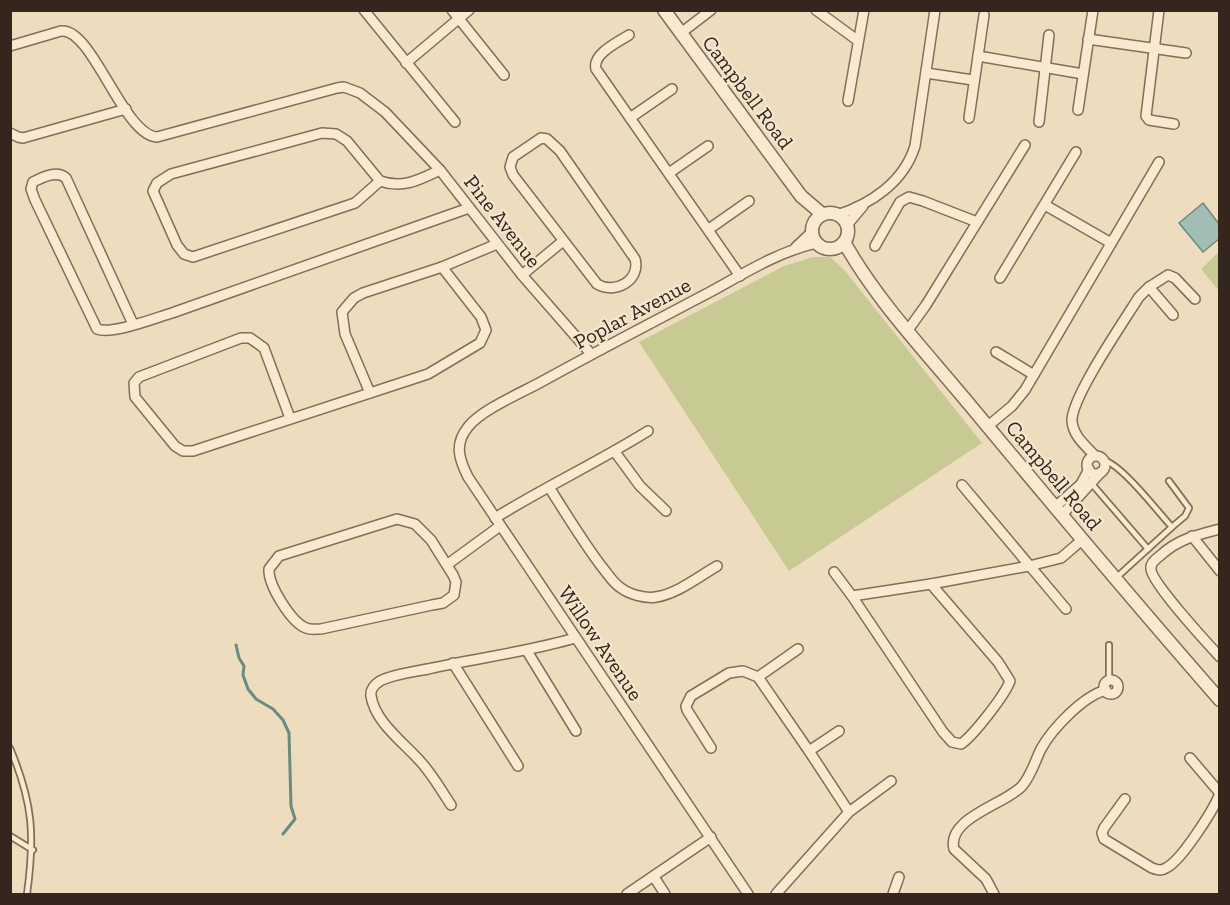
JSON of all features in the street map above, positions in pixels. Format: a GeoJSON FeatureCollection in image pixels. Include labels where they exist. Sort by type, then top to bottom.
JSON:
{"type":"FeatureCollection","features":[{"type":"Feature","properties":{"kind":"street"},"geometry":{"type":"LineString","coordinates":[[364,10],[455,122]]}},
{"type":"Feature","properties":{"kind":"street"},"geometry":{"type":"LineString","coordinates":[[453,10],[504,75]]}},
{"type":"Feature","properties":{"kind":"street"},"geometry":{"type":"LineString","coordinates":[[406,63],[469,10]]}},
{"type":"Feature","properties":{"kind":"street","name":"Campbell Road"},"geometry":{"type":"LineString","coordinates":[[664,10],[801,196],[816,228]]}},
{"type":"Feature","properties":{"kind":"street"},"geometry":{"type":"LineString","coordinates":[[681,33],[711,10]]}},
{"type":"Feature","properties":{"kind":"street"},"geometry":{"type":"LineString","coordinates":[[816,10],[858,40]]}},
{"type":"Feature","properties":{"kind":"street"},"geometry":{"type":"LineString","coordinates":[[848,101],[864,10]]}},
{"type":"Feature","properties":{"kind":"street"},"geometry":{"type":"LineString","coordinates":[[867,202],[837,214],[816,228],[826,248],[840,245],[847,234],[847,225],[867,202],[900,176],[909,164],[915,146],[934,10]]}},
{"type":"Feature","properties":{"kind":"street"},"geometry":{"type":"LineString","coordinates":[[1077,110],[1093,10]]}},
{"type":"Feature","properties":{"kind":"street"},"geometry":{"type":"LineString","coordinates":[[1159,10],[1146,118],[1174,124]]}},
{"type":"Feature","properties":{"kind":"street"},"geometry":{"type":"LineString","coordinates":[[969,118],[984,15]]}},
{"type":"Feature","properties":{"kind":"street"},"geometry":{"type":"LineString","coordinates":[[10,46],[61,31],[70,31],[78,38],[126,109],[23,138],[10,133]]}},
{"type":"Feature","properties":{"kind":"street"},"geometry":{"type":"LineString","coordinates":[[629,35],[598,57],[595,65],[740,276]]}},
{"type":"Feature","properties":{"kind":"street"},"geometry":{"type":"LineString","coordinates":[[1039,122],[1049,35]]}},
{"type":"Feature","properties":{"kind":"street"},"geometry":{"type":"LineString","coordinates":[[1088,39],[1186,53]]}},
{"type":"Feature","properties":{"kind":"street"},"geometry":{"type":"LineString","coordinates":[[978,56],[1083,74]]}},
{"type":"Feature","properties":{"kind":"street"},"geometry":{"type":"LineString","coordinates":[[926,73],[973,80]]}},
{"type":"Feature","properties":{"kind":"street","name":"Pine Avenue"},"geometry":{"type":"LineString","coordinates":[[126,109],[145,133],[157,137],[337,88],[344,87],[360,93],[385,112],[440,170],[522,275],[591,354]]}},
{"type":"Feature","properties":{"kind":"street"},"geometry":{"type":"LineString","coordinates":[[630,117],[672,89]]}},
{"type":"Feature","properties":{"kind":"street"},"geometry":{"type":"LineString","coordinates":[[380,182],[355,203],[193,257],[184,255],[177,245],[153,191],[158,183],[171,174],[309,136],[329,133],[341,136],[347,141],[380,182],[394,185],[414,182],[440,170]]}},
{"type":"Feature","properties":{"kind":"street"},"geometry":{"type":"LineString","coordinates":[[541,138],[547,139],[560,151],[635,259],[637,266],[630,279],[618,287],[604,288],[590,275],[563,241],[513,175],[510,167],[517,153],[541,138]]}},
{"type":"Feature","properties":{"kind":"street"},"geometry":{"type":"LineString","coordinates":[[908,330],[926,305],[1025,145]]}},
{"type":"Feature","properties":{"kind":"street"},"geometry":{"type":"LineString","coordinates":[[669,173],[708,146]]}},
{"type":"Feature","properties":{"kind":"street"},"geometry":{"type":"LineString","coordinates":[[1000,278],[1076,152]]}},
{"type":"Feature","properties":{"kind":"street"},"geometry":{"type":"LineString","coordinates":[[988,426],[1012,406],[1034,375],[1159,162]]}},
{"type":"Feature","properties":{"kind":"street"},"geometry":{"type":"LineString","coordinates":[[133,324],[66,178],[62,174],[56,174],[33,182],[31,189],[35,200],[96,329],[103,331],[133,324],[172,313],[469,208]]}},
{"type":"Feature","properties":{"kind":"street"},"geometry":{"type":"LineString","coordinates":[[875,246],[900,202],[909,197],[977,222]]}},
{"type":"Feature","properties":{"kind":"street"},"geometry":{"type":"LineString","coordinates":[[708,229],[749,201]]}},
{"type":"Feature","properties":{"kind":"street"},"geometry":{"type":"LineString","coordinates":[[1045,205],[1111,243]]}},
{"type":"Feature","properties":{"kind":"street"},"geometry":{"type":"LineString","coordinates":[[837,214],[847,225]]}},
{"type":"Feature","properties":{"kind":"street","name":"Poplar Avenue"},"geometry":{"type":"LineString","coordinates":[[487,412],[591,354],[795,249],[816,228]]}},
{"type":"Feature","properties":{"kind":"street"},"geometry":{"type":"LineString","coordinates":[[522,275],[563,241]]}},
{"type":"Feature","properties":{"kind":"street"},"geometry":{"type":"LineString","coordinates":[[370,393],[345,334],[342,312],[354,298],[363,293],[442,267],[497,244]]}},
{"type":"Feature","properties":{"kind":"street","name":"Campbell Road"},"geometry":{"type":"LineString","coordinates":[[840,245],[1115,579],[1220,700]]}},
{"type":"Feature","properties":{"kind":"street"},"geometry":{"type":"LineString","coordinates":[[290,417],[264,348],[250,338],[241,338],[139,377],[134,383],[135,397],[175,446],[183,451],[192,451],[290,417],[428,374],[480,343],[486,330],[485,325],[442,267]]}},
{"type":"Feature","properties":{"kind":"street"},"geometry":{"type":"LineString","coordinates":[[1059,511],[1092,484],[1101,472],[1094,473],[1094,462],[1072,423],[1079,398],[1139,297],[1162,277],[1171,275],[1195,299]]}},
{"type":"Feature","properties":{"kind":"street"},"geometry":{"type":"LineString","coordinates":[[1149,287],[1173,315]]}},
{"type":"Feature","properties":{"kind":"street"},"geometry":{"type":"LineString","coordinates":[[996,352],[1034,375]]}},
{"type":"Feature","properties":{"kind":"street","name":"Willow Avenue"},"geometry":{"type":"LineString","coordinates":[[487,412],[474,420],[463,433],[458,447],[458,453],[468,477],[748,894]]}},
{"type":"Feature","properties":{"kind":"street"},"geometry":{"type":"LineString","coordinates":[[448,564],[498,522],[549,487],[615,452],[648,431]]}},
{"type":"Feature","properties":{"kind":"street"},"geometry":{"type":"LineString","coordinates":[[615,452],[640,486],[666,511]]}},
{"type":"Feature","properties":{"kind":"street"},"geometry":{"type":"LineString","coordinates":[[1059,511],[1082,484],[1094,462]]}},
{"type":"Feature","properties":{"kind":"street"},"geometry":{"type":"LineString","coordinates":[[962,485],[1066,609]]}},
{"type":"Feature","properties":{"kind":"street"},"geometry":{"type":"LineString","coordinates":[[549,487],[580,536],[610,578],[620,588],[652,598],[662,596],[717,566]]}},
{"type":"Feature","properties":{"kind":"street"},"geometry":{"type":"LineString","coordinates":[[397,519],[409,521],[421,529],[448,564],[456,582],[456,589],[450,599],[443,603],[321,629],[307,628],[295,619],[273,590],[269,575],[269,569],[274,562],[286,553],[397,519]]}},
{"type":"Feature","properties":{"kind":"street"},"geometry":{"type":"LineString","coordinates":[[1220,529],[1181,539],[1154,561],[1151,571],[1220,657]]}},
{"type":"Feature","properties":{"kind":"street"},"geometry":{"type":"LineString","coordinates":[[1192,536],[1220,570]]}},
{"type":"Feature","properties":{"kind":"street"},"geometry":{"type":"LineString","coordinates":[[852,596],[1029,566],[1061,558],[1083,540]]}},
{"type":"Feature","properties":{"kind":"street"},"geometry":{"type":"LineString","coordinates":[[834,572],[943,732],[952,742],[961,744],[972,734],[1006,690],[1010,681],[998,662],[931,584]]}},
{"type":"Feature","properties":{"kind":"street"},"geometry":{"type":"LineString","coordinates":[[451,805],[428,770],[392,734],[373,702],[371,691],[377,682],[453,663],[527,651],[575,638]]}},
{"type":"Feature","properties":{"kind":"street"},"geometry":{"type":"LineString","coordinates":[[758,677],[798,649]]}},
{"type":"Feature","properties":{"kind":"street"},"geometry":{"type":"LineString","coordinates":[[527,651],[576,730]]}},
{"type":"Feature","properties":{"kind":"street"},"geometry":{"type":"LineString","coordinates":[[453,663],[518,766]]}},
{"type":"Feature","properties":{"kind":"street"},"geometry":{"type":"LineString","coordinates":[[711,748],[690,717],[686,706],[689,699],[733,671],[742,671],[758,677],[849,812]]}},
{"type":"Feature","properties":{"kind":"street"},"geometry":{"type":"LineString","coordinates":[[994,894],[986,879],[954,849],[953,844],[958,830],[976,815],[1017,791],[1027,780],[1040,751],[1055,731],[1085,701],[1107,686]]}},
{"type":"Feature","properties":{"kind":"street"},"geometry":{"type":"LineString","coordinates":[[809,751],[839,731]]}},
{"type":"Feature","properties":{"kind":"street"},"geometry":{"type":"LineString","coordinates":[[1125,799],[1104,828],[1102,833],[1104,838],[1158,870],[1168,867],[1180,856],[1217,801],[1219,792],[1190,758]]}},
{"type":"Feature","properties":{"kind":"street"},"geometry":{"type":"LineString","coordinates":[[776,894],[849,812],[891,782]]}},
{"type":"Feature","properties":{"kind":"street"},"geometry":{"type":"LineString","coordinates":[[627,894],[711,837]]}},
{"type":"Feature","properties":{"kind":"street"},"geometry":{"type":"LineString","coordinates":[[654,877],[666,894]]}},
{"type":"Feature","properties":{"kind":"street"},"geometry":{"type":"LineString","coordinates":[[892,894],[899,877]]}},
{"type":"Feature","properties":{"kind":"lane"},"geometry":{"type":"LineString","coordinates":[[1094,462],[1111,463],[1172,527]]}},
{"type":"Feature","properties":{"kind":"lane"},"geometry":{"type":"LineString","coordinates":[[1115,579],[1185,516],[1189,508],[1169,481]]}},
{"type":"Feature","properties":{"kind":"lane"},"geometry":{"type":"LineString","coordinates":[[1092,484],[1148,549]]}},
{"type":"Feature","properties":{"kind":"lane"},"geometry":{"type":"LineString","coordinates":[[1107,686],[1109,645]]}},
{"type":"Feature","properties":{"kind":"lane"},"geometry":{"type":"LineString","coordinates":[[10,747],[26,789],[33,831],[33,850],[27,894]]}},
{"type":"Feature","properties":{"kind":"lane"},"geometry":{"type":"LineString","coordinates":[[10,836],[33,850]]}},
{"type":"Feature","properties":{"kind":"green space"},"geometry":{"type":"Polygon","coordinates":[[[1219,252],[1219,291],[1201,269],[1219,252]]]}},
{"type":"Feature","properties":{"kind":"green space"},"geometry":{"type":"Polygon","coordinates":[[[813,257],[830,257],[845,271],[982,443],[789,571],[639,342],[784,266],[813,257]]]}},
{"type":"Feature","properties":{"kind":"water"},"geometry":{"type":"Polygon","coordinates":[[[1203,203],[1219,224],[1219,239],[1203,252],[1179,223],[1203,203]]]}},
{"type":"Feature","properties":{"kind":"waterway"},"geometry":{"type":"LineString","coordinates":[[236,645],[239,658],[244,666],[243,675],[248,689],[256,699],[273,709],[283,720],[289,733],[291,806],[295,819],[283,834]]}}]}
